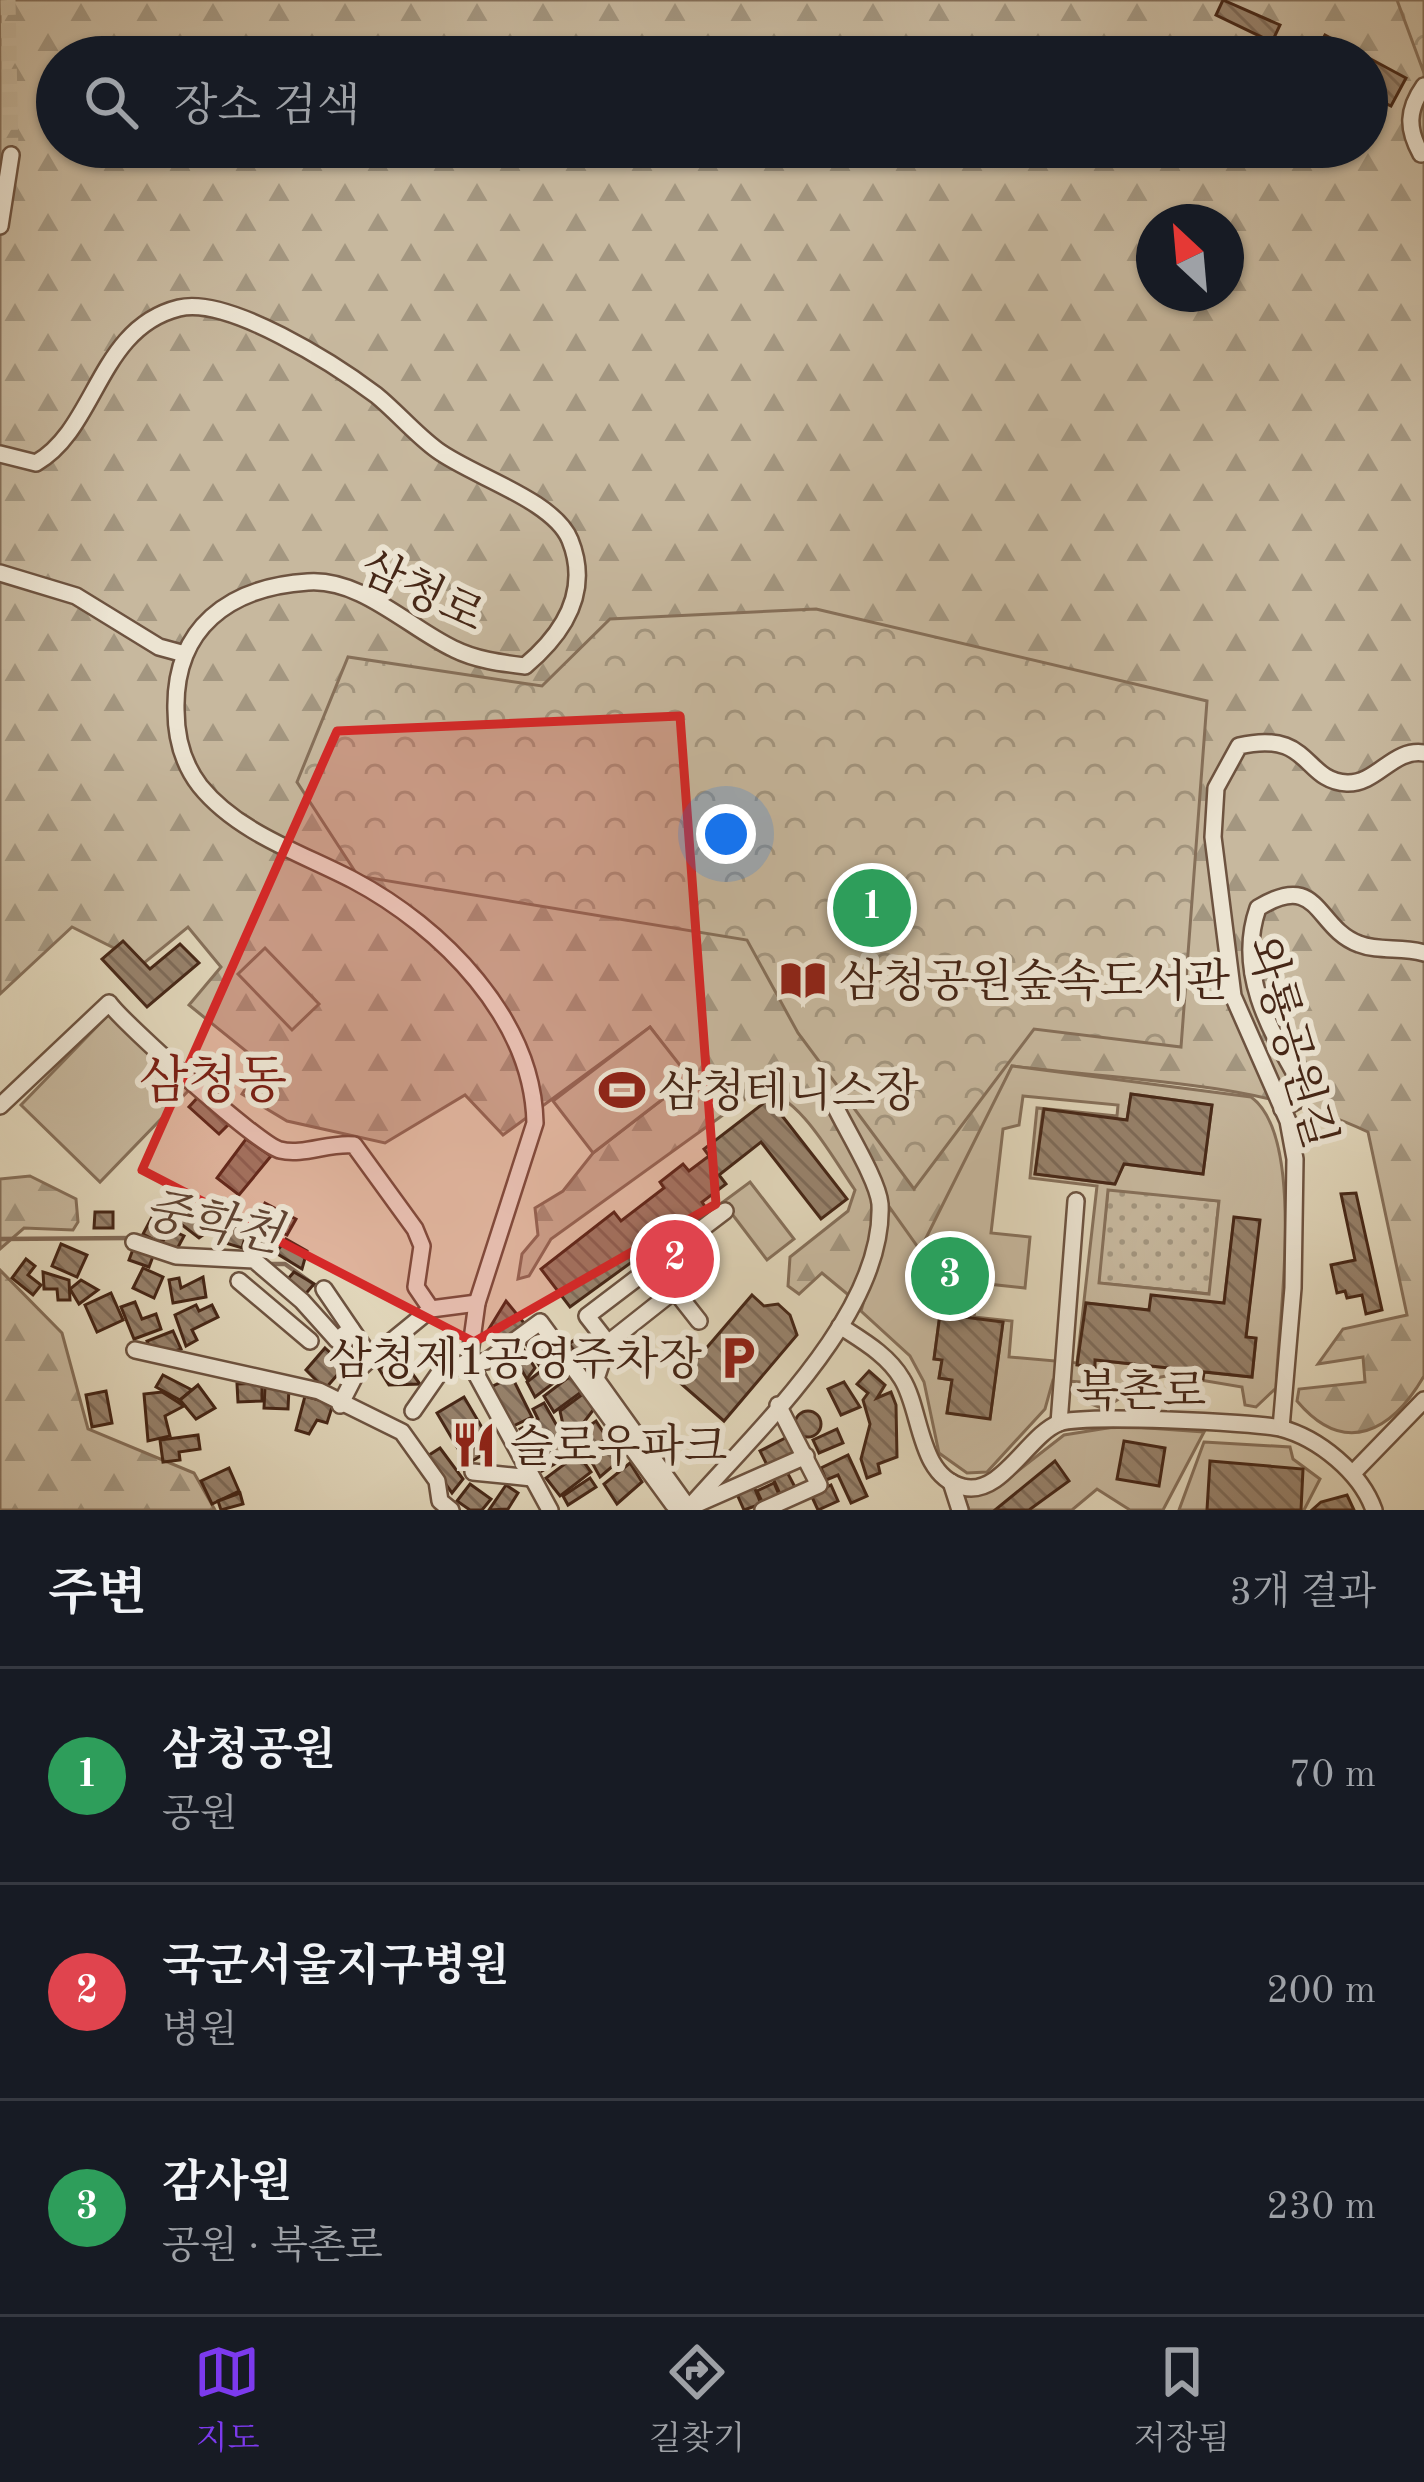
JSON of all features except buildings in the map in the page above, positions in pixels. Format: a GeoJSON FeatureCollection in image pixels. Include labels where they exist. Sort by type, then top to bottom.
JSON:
{"type":"FeatureCollection","features":[{"type":"Feature","properties":{"kind":"street"},"geometry":{"type":"LineString","coordinates":[[1420,154],[1409,133],[1411,111],[1424,86]]}},
{"type":"Feature","properties":{"kind":"street"},"geometry":{"type":"LineString","coordinates":[[0,226],[11,155]]}},
{"type":"Feature","properties":{"kind":"street","name":"삼청로"},"geometry":{"type":"LineString","coordinates":[[0,454],[36,463],[60,449],[92,386],[140,326],[181,308],[208,308],[271,331],[375,395],[436,450],[542,506],[571,542],[574,605],[554,642],[525,666],[456,650],[367,597],[312,581],[263,591],[218,610],[181,653]]}},
{"type":"Feature","properties":{"kind":"street"},"geometry":{"type":"LineString","coordinates":[[0,573],[76,596],[159,647],[181,653],[176,727],[187,768],[202,789],[249,830],[360,884],[430,936],[495,1001],[519,1046],[534,1097],[535,1124],[477,1303],[472,1362],[550,1510]]}},
{"type":"Feature","properties":{"kind":"street","name":"와룡공원길"},"geometry":{"type":"LineString","coordinates":[[1281,1428],[1293,1288],[1295,1159],[1282,1109],[1233,996],[1213,837],[1216,788],[1239,746],[1264,740],[1298,748],[1331,779],[1347,783],[1365,780],[1402,755],[1424,753]]}},
{"type":"Feature","properties":{"kind":"street"},"geometry":{"type":"LineString","coordinates":[[1282,1109],[1307,1095],[1260,1010],[1254,966],[1258,908],[1286,894],[1299,895],[1351,941],[1424,953]]}},
{"type":"Feature","properties":{"kind":"street"},"geometry":{"type":"LineString","coordinates":[[0,1106],[109,1003],[121,1020],[209,1093],[242,1130],[276,1150],[355,1145],[415,1229],[422,1246],[416,1287],[431,1309]]}},
{"type":"Feature","properties":{"kind":"street"},"geometry":{"type":"LineString","coordinates":[[688,1509],[840,1326],[873,1259],[880,1201],[833,1104]]}},
{"type":"Feature","properties":{"kind":"street"},"geometry":{"type":"LineString","coordinates":[[1059,1423],[1076,1201]]}},
{"type":"Feature","properties":{"kind":"street"},"geometry":{"type":"LineString","coordinates":[[608,1343],[587,1316],[724,1211]]}},
{"type":"Feature","properties":{"kind":"street"},"geometry":{"type":"LineString","coordinates":[[134,1242],[176,1256],[254,1260],[302,1301],[337,1340],[351,1329]]}},
{"type":"Feature","properties":{"kind":"street"},"geometry":{"type":"LineString","coordinates":[[655,1264],[699,1321]]}},
{"type":"Feature","properties":{"kind":"street"},"geometry":{"type":"LineString","coordinates":[[239,1281],[310,1341]]}},
{"type":"Feature","properties":{"kind":"street"},"geometry":{"type":"LineString","coordinates":[[324,1289],[371,1358]]}},
{"type":"Feature","properties":{"kind":"street"},"geometry":{"type":"LineString","coordinates":[[675,1290],[608,1343],[596,1379],[688,1509]]}},
{"type":"Feature","properties":{"kind":"street"},"geometry":{"type":"LineString","coordinates":[[340,1405],[358,1370],[431,1309],[477,1303]]}},
{"type":"Feature","properties":{"kind":"street"},"geometry":{"type":"LineString","coordinates":[[413,1411],[438,1376],[488,1360],[540,1322],[673,1504],[688,1509],[806,1456]]}},
{"type":"Feature","properties":{"kind":"street"},"geometry":{"type":"LineString","coordinates":[[840,1326],[899,1374],[925,1447],[951,1482],[961,1510]]}},
{"type":"Feature","properties":{"kind":"street"},"geometry":{"type":"LineString","coordinates":[[135,1350],[319,1391],[402,1432],[451,1510]]}},
{"type":"Feature","properties":{"kind":"street"},"geometry":{"type":"LineString","coordinates":[[1374,1510],[1354,1472],[1424,1400]]}},
{"type":"Feature","properties":{"kind":"street"},"geometry":{"type":"LineString","coordinates":[[763,1510],[819,1485],[778,1405]]}},
{"type":"Feature","properties":{"kind":"street","name":"북촌로"},"geometry":{"type":"LineString","coordinates":[[951,1482],[983,1487],[1059,1423],[1132,1418],[1281,1428],[1354,1472]]}},
{"type":"Feature","properties":{"kind":"street"},"geometry":{"type":"LineString","coordinates":[[473,1472],[532,1478]]}},
{"type":"Feature","properties":{"kind":"highlighted area"},"geometry":{"type":"Polygon","coordinates":[[[680,716],[716,1204],[474,1342],[142,1170],[337,731],[680,716]]]}},
{"type":"Feature","properties":{"kind":"green space"},"geometry":{"type":"Polygon","coordinates":[[[0,0],[1424,0],[1424,1376],[1382,1423],[1350,1433],[1333,1429],[1297,1401],[1299,1389],[1365,1382],[1363,1357],[1318,1364],[1343,1329],[1407,1315],[1368,1132],[1327,1115],[1194,1086],[1012,1066],[892,1331],[822,1273],[799,1294],[788,1286],[790,1257],[848,1211],[855,1190],[802,1115],[759,1089],[551,1239],[529,1276],[518,1279],[522,1254],[538,1235],[535,1208],[563,1191],[593,1153],[689,1079],[650,1027],[503,1135],[465,1095],[385,1143],[287,1121],[242,1094],[262,1064],[189,1005],[221,967],[188,927],[144,963],[72,927],[0,994],[0,0]]]}},
{"type":"Feature","properties":{"kind":"green space"},"geometry":{"type":"Polygon","coordinates":[[[1397,0],[1424,0],[1424,73],[1397,0]]]}},
{"type":"Feature","properties":{"kind":"green space"},"geometry":{"type":"Polygon","coordinates":[[[816,609],[1207,701],[1181,1047],[1034,1029],[914,1189],[798,1033],[747,940],[358,876],[297,782],[348,657],[542,686],[610,619],[816,609]]]}},
{"type":"Feature","properties":{"kind":"green space"},"geometry":{"type":"Polygon","coordinates":[[[265,948],[319,1004],[292,1030],[238,974],[265,948]]]}},
{"type":"Feature","properties":{"kind":"green space"},"geometry":{"type":"Polygon","coordinates":[[[110,1013],[189,1090],[100,1182],[21,1105],[110,1013]]]}},
{"type":"Feature","properties":{"kind":"green space","name":"삼청테니스장"},"geometry":{"type":"Polygon","coordinates":[[[650,1027],[690,1078],[593,1153],[553,1101],[650,1027]]]}},
{"type":"Feature","properties":{"kind":"green space"},"geometry":{"type":"Polygon","coordinates":[[[1012,1066],[1251,1097],[1268,1118],[1279,1150],[1284,1189],[1276,1388],[1256,1407],[1245,1405],[1242,1387],[1171,1375],[1146,1380],[1104,1409],[1079,1399],[1080,1382],[1053,1380],[1045,1409],[987,1472],[967,1473],[939,1453],[924,1382],[910,1356],[861,1311],[890,1208],[920,1250],[1012,1066]],[[1131,1094],[1127,1120],[1043,1110],[1035,1174],[1114,1184],[1124,1164],[1203,1174],[1212,1105],[1131,1094]],[[1023,1096],[1019,1125],[1003,1129],[991,1233],[1030,1237],[1025,1288],[978,1283],[974,1317],[1012,1321],[1009,1357],[1077,1363],[1097,1186],[1030,1178],[1037,1108],[1117,1116],[1118,1105],[1023,1096]],[[1108,1190],[1099,1283],[1209,1294],[1219,1201],[1108,1190]],[[1234,1218],[1224,1303],[1149,1310],[1086,1303],[1094,1367],[1095,1360],[1188,1370],[1187,1377],[1202,1379],[1204,1372],[1252,1377],[1256,1339],[1246,1337],[1259,1220],[1234,1218]],[[940,1314],[934,1359],[942,1360],[939,1378],[952,1380],[947,1413],[990,1418],[1003,1322],[940,1314]]]}},
{"type":"Feature","properties":{"kind":"green space"},"geometry":{"type":"Polygon","coordinates":[[[30,1176],[76,1199],[78,1222],[73,1230],[24,1228],[0,1249],[0,1179],[30,1176]]]}},
{"type":"Feature","properties":{"kind":"green space"},"geometry":{"type":"Polygon","coordinates":[[[750,1182],[794,1239],[767,1260],[723,1202],[750,1182]]]}},
{"type":"Feature","properties":{"kind":"green space"},"geometry":{"type":"Polygon","coordinates":[[[1108,1189],[1219,1201],[1210,1294],[1098,1283],[1108,1189]]]}},
{"type":"Feature","properties":{"kind":"green space"},"geometry":{"type":"Polygon","coordinates":[[[0,1270],[62,1333],[88,1429],[194,1473],[215,1510],[0,1510],[0,1270]]]}},
{"type":"Feature","properties":{"kind":"green space"},"geometry":{"type":"Polygon","coordinates":[[[1120,1426],[1204,1432],[1163,1510],[1130,1510],[1097,1489],[1072,1510],[969,1510],[964,1497],[996,1488],[1064,1435],[1120,1426]]]}},
{"type":"Feature","properties":{"kind":"green space"},"geometry":{"type":"Polygon","coordinates":[[[1204,1442],[1290,1447],[1293,1459],[1320,1479],[1304,1510],[1179,1510],[1204,1442]]]}},
{"type":"Feature","properties":{"kind":"waterway","name":"중학천"},"geometry":{"type":"LineString","coordinates":[[0,1239],[132,1238]]}},
{"type":"Feature","properties":{"kind":"waterway","name":"중학천"},"geometry":{"type":"LineString","coordinates":[[264,1264],[285,1264],[320,1289]]}},
{"type":"Feature","properties":{"kind":"tunnel"},"geometry":{"type":"LineString","coordinates":[[8,0],[11,155]]}},
{"type":"Feature","properties":{"kind":"place","name":"삼청공원"},"geometry":{"type":"Point","coordinates":[872,908]}},
{"type":"Feature","properties":{"kind":"place","name":"삼청공원숲속도서관"},"geometry":{"type":"Point","coordinates":[803,980]}},
{"type":"Feature","properties":{"kind":"place","name":"삼청테니스장"},"geometry":{"type":"Point","coordinates":[622,1090]}},
{"type":"Feature","properties":{"kind":"place","name":"국군서울지구병원"},"geometry":{"type":"Point","coordinates":[675,1259]}},
{"type":"Feature","properties":{"kind":"place","name":"감사원"},"geometry":{"type":"Point","coordinates":[950,1276]}},
{"type":"Feature","properties":{"kind":"place","name":"삼청제1공영주차장"},"geometry":{"type":"Point","coordinates":[738,1358]}},
{"type":"Feature","properties":{"kind":"place","name":"슬로우파크"},"geometry":{"type":"Point","coordinates":[474,1445]}},
{"type":"Feature","properties":{"kind":"district","name":"삼청동"},"geometry":{"type":"Point","coordinates":[213,1079]}}]}
